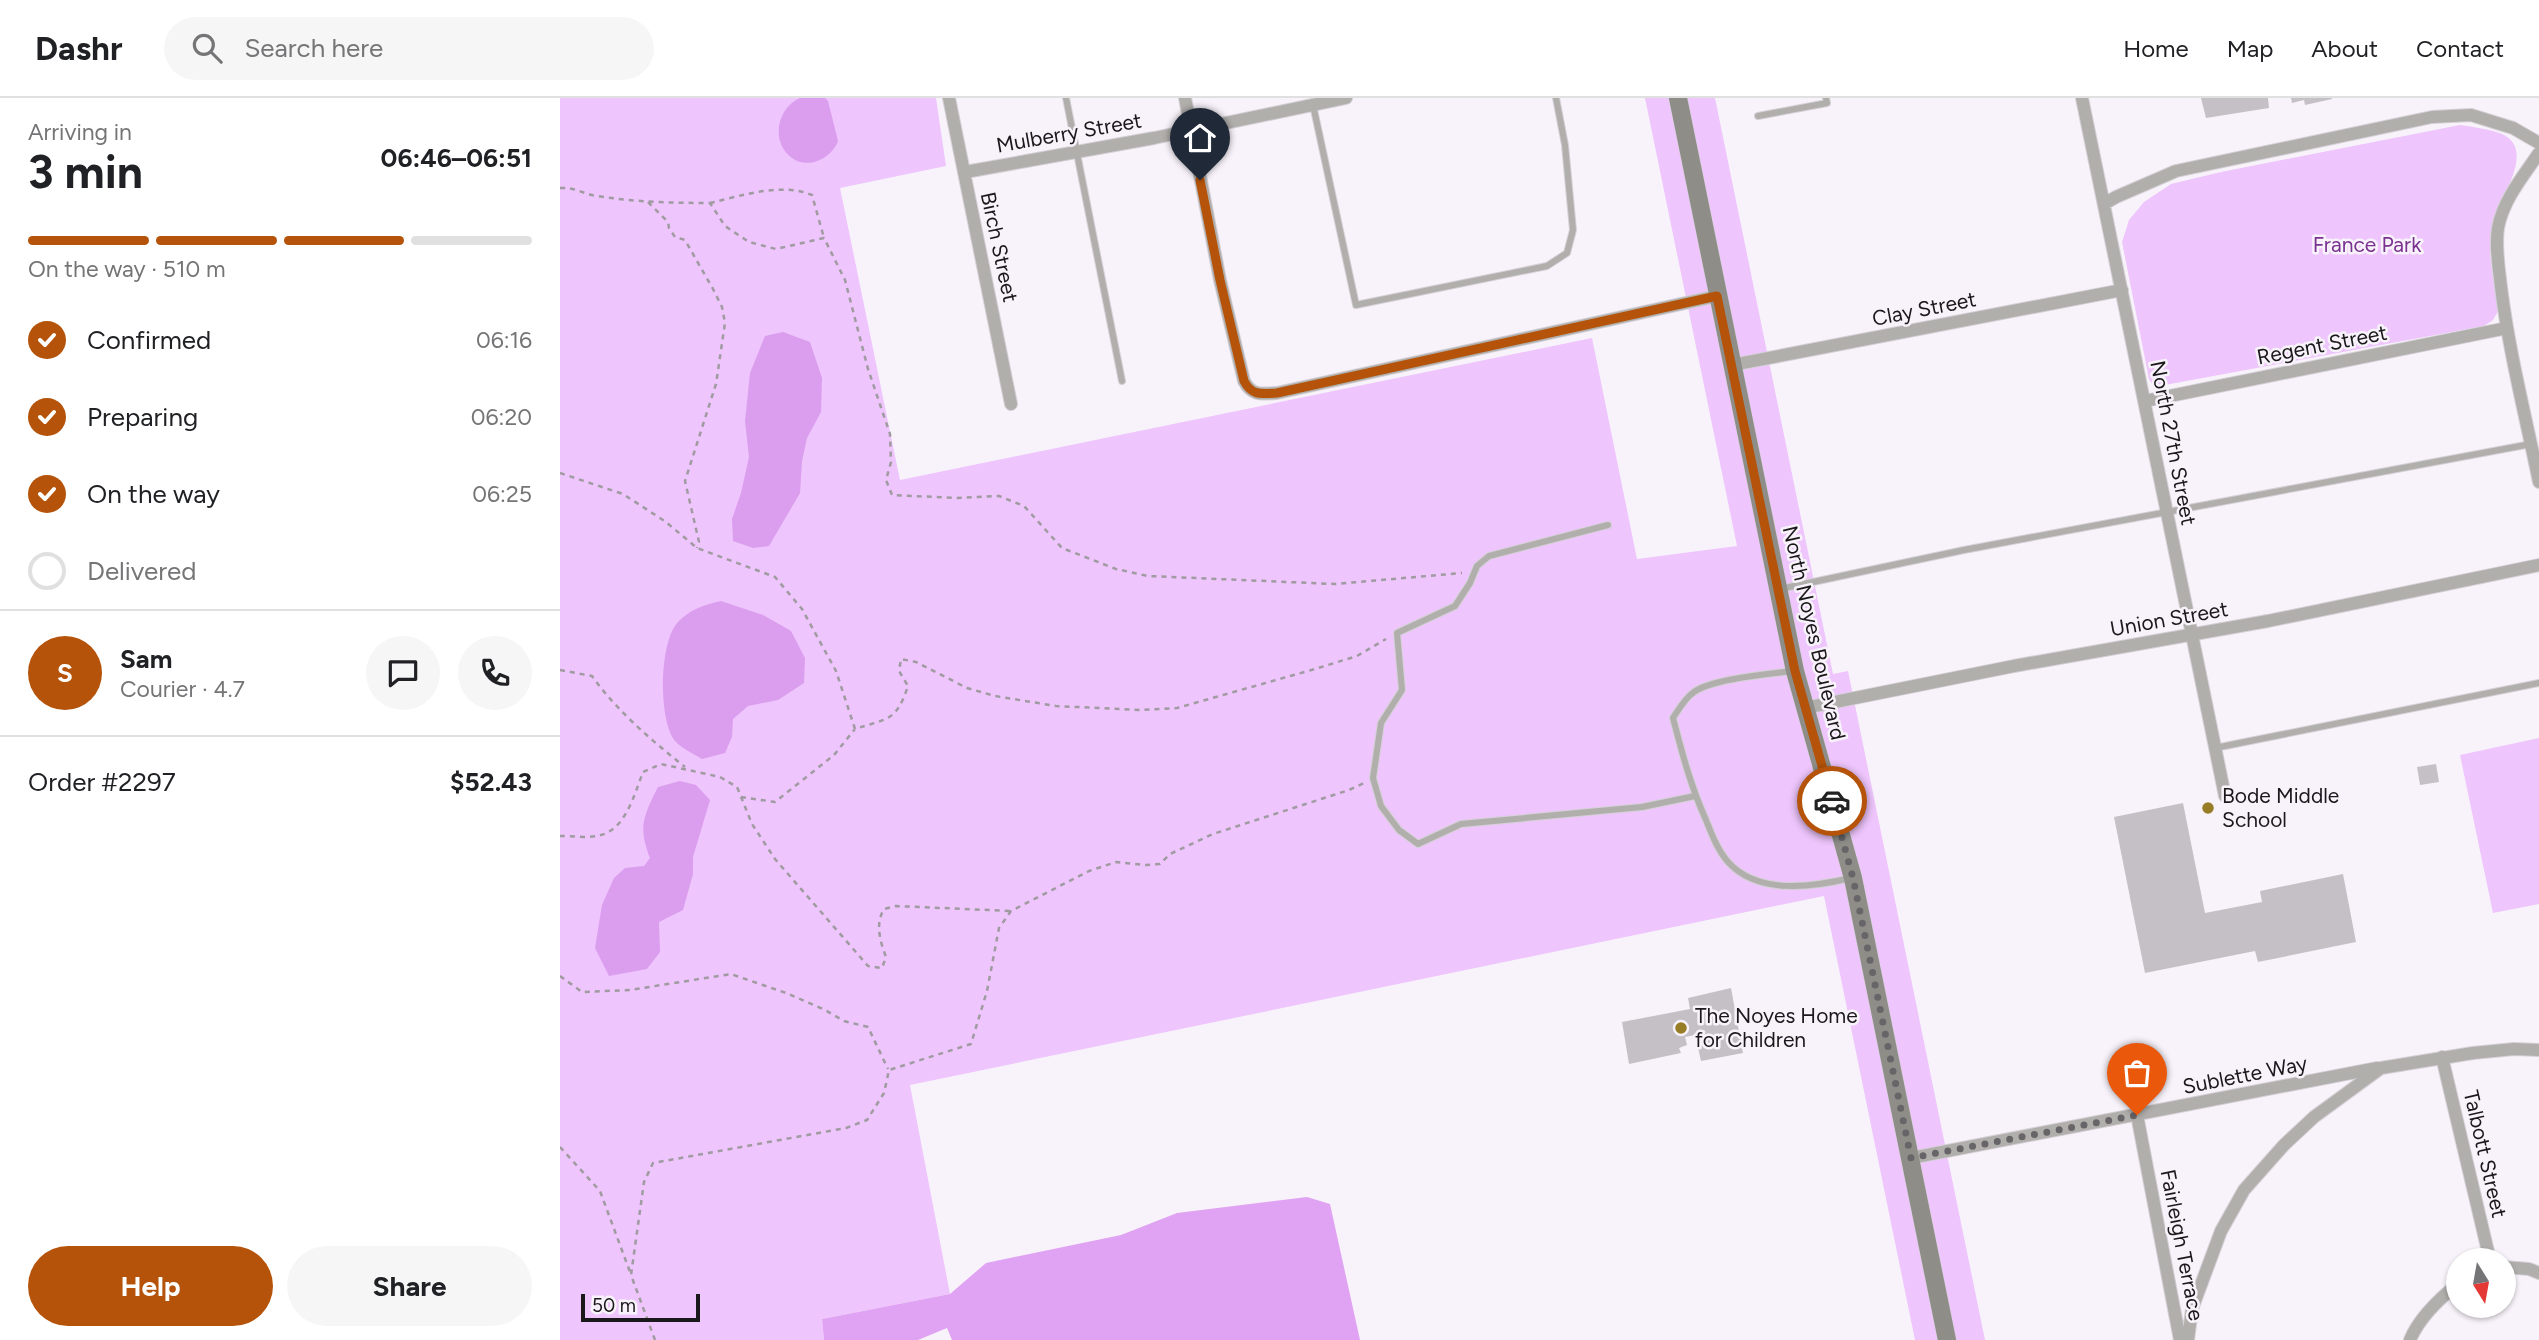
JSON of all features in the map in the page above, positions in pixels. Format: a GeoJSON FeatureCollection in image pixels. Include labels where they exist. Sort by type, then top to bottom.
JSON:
{"type":"FeatureCollection","features":[{"type":"Feature","properties":{"kind":"street","name":"Birch Street"},"geometry":{"type":"LineString","coordinates":[[949,98],[1011,404]]}},
{"type":"Feature","properties":{"kind":"street"},"geometry":{"type":"LineString","coordinates":[[1185,98],[1220,280],[1244,381],[1248,389],[1257,394],[1277,393],[1717,296]]}},
{"type":"Feature","properties":{"kind":"street","name":"Mulberry Street"},"geometry":{"type":"LineString","coordinates":[[965,174],[1346,98]]}},
{"type":"Feature","properties":{"kind":"street","name":"North Noyes Boulevard"},"geometry":{"type":"LineString","coordinates":[[1678,98],[1795,671],[1853,878],[1947,1340]]}},
{"type":"Feature","properties":{"kind":"street","name":"North 27th Street"},"geometry":{"type":"LineString","coordinates":[[2082,98],[2225,796]]}},
{"type":"Feature","properties":{"kind":"street"},"geometry":{"type":"LineString","coordinates":[[2104,204],[2176,171],[2432,117],[2470,115],[2513,128],[2539,143]]}},
{"type":"Feature","properties":{"kind":"street"},"geometry":{"type":"LineString","coordinates":[[2539,153],[2512,195],[2498,229],[2497,253],[2507,328],[2539,482]]}},
{"type":"Feature","properties":{"kind":"street","name":"Clay Street"},"geometry":{"type":"LineString","coordinates":[[1732,365],[2122,290]]}},
{"type":"Feature","properties":{"kind":"street","name":"Regent Street"},"geometry":{"type":"LineString","coordinates":[[2145,401],[2507,328]]}},
{"type":"Feature","properties":{"kind":"street","name":"Union Street"},"geometry":{"type":"LineString","coordinates":[[1805,708],[2014,666],[2268,621],[2539,565]]}},
{"type":"Feature","properties":{"kind":"street"},"geometry":{"type":"LineString","coordinates":[[2442,1057],[2514,1049],[2539,1050]]}},
{"type":"Feature","properties":{"kind":"street","name":"Sublette Way"},"geometry":{"type":"LineString","coordinates":[[1911,1158],[2442,1057]]}},
{"type":"Feature","properties":{"kind":"street","name":"Talbott Street"},"geometry":{"type":"LineString","coordinates":[[2442,1057],[2487,1248]]}},
{"type":"Feature","properties":{"kind":"street"},"geometry":{"type":"LineString","coordinates":[[2188,1340],[2192,1309],[2221,1231],[2244,1190],[2284,1145],[2314,1117],[2381,1068]]}},
{"type":"Feature","properties":{"kind":"street","name":"Fairleigh Terrace"},"geometry":{"type":"LineString","coordinates":[[2137,1115],[2180,1340]]}},
{"type":"Feature","properties":{"kind":"street"},"geometry":{"type":"LineString","coordinates":[[2516,1268],[2539,1273]]}},
{"type":"Feature","properties":{"kind":"street"},"geometry":{"type":"LineString","coordinates":[[2410,1340],[2425,1316],[2446,1293]]}},
{"type":"Feature","properties":{"kind":"lane"},"geometry":{"type":"LineString","coordinates":[[1066,98],[1122,381]]}},
{"type":"Feature","properties":{"kind":"lane"},"geometry":{"type":"LineString","coordinates":[[1313,105],[1356,305],[1547,266],[1567,253],[1573,230],[1566,145],[1556,98]]}},
{"type":"Feature","properties":{"kind":"lane"},"geometry":{"type":"LineString","coordinates":[[1758,116],[1827,103],[1826,98]]}},
{"type":"Feature","properties":{"kind":"lane"},"geometry":{"type":"LineString","coordinates":[[1778,589],[1964,550],[2531,444]]}},
{"type":"Feature","properties":{"kind":"lane"},"geometry":{"type":"LineString","coordinates":[[1608,525],[1489,556],[1477,566],[1455,606],[1397,633],[1402,690],[1381,723],[1373,778],[1381,806],[1399,830],[1418,844],[1461,824],[1642,807],[1695,796]]}},
{"type":"Feature","properties":{"kind":"lane"},"geometry":{"type":"LineString","coordinates":[[1795,671],[1737,678],[1696,690],[1685,700],[1673,718],[1695,796],[1720,851],[1731,865],[1754,879],[1780,886],[1825,884],[1853,878]]}},
{"type":"Feature","properties":{"kind":"lane"},"geometry":{"type":"LineString","coordinates":[[2214,745],[2220,747],[2539,683]]}},
{"type":"Feature","properties":{"kind":"path"},"geometry":{"type":"LineString","coordinates":[[560,188],[572,187],[593,196],[648,202],[709,203],[762,192],[801,190],[812,195],[824,238],[845,280],[868,369],[890,434],[891,462],[886,480],[892,495],[957,498],[999,495],[1024,506],[1062,548],[1116,569],[1149,576],[1335,583],[1474,572]]}},
{"type":"Feature","properties":{"kind":"path"},"geometry":{"type":"LineString","coordinates":[[648,202],[668,222],[668,228],[675,237],[685,240],[722,307],[725,323],[716,384],[685,481],[699,542],[697,548]]}},
{"type":"Feature","properties":{"kind":"path"},"geometry":{"type":"LineString","coordinates":[[709,203],[725,226],[749,242],[776,249],[824,238]]}},
{"type":"Feature","properties":{"kind":"path"},"geometry":{"type":"LineString","coordinates":[[560,473],[623,494],[666,522],[697,548],[775,578],[802,609],[836,671],[855,729]]}},
{"type":"Feature","properties":{"kind":"path"},"geometry":{"type":"LineString","coordinates":[[741,797],[775,802],[834,755],[855,729],[893,717],[903,702],[908,686],[899,671],[901,659],[916,662],[967,688],[995,696],[1056,706],[1140,710],[1177,708],[1357,656],[1397,633]]}},
{"type":"Feature","properties":{"kind":"path"},"geometry":{"type":"LineString","coordinates":[[560,670],[592,676],[649,738],[687,769]]}},
{"type":"Feature","properties":{"kind":"path"},"geometry":{"type":"LineString","coordinates":[[560,836],[591,837],[611,831],[624,815],[643,772],[662,764],[720,776],[737,787],[752,824],[775,859],[868,966],[882,968],[886,957],[880,940],[878,917],[884,909],[896,906],[1011,911]]}},
{"type":"Feature","properties":{"kind":"path"},"geometry":{"type":"LineString","coordinates":[[889,1070],[971,1044],[987,991],[999,928],[1011,911],[1089,871],[1116,862],[1160,864],[1170,854],[1213,834],[1349,790],[1373,778]]}},
{"type":"Feature","properties":{"kind":"path"},"geometry":{"type":"LineString","coordinates":[[560,976],[582,992],[630,990],[731,974],[825,1010],[844,1021],[868,1027],[889,1070],[884,1093],[867,1120],[846,1128],[653,1163],[644,1182],[631,1275]]}},
{"type":"Feature","properties":{"kind":"path"},"geometry":{"type":"LineString","coordinates":[[560,1147],[600,1191],[655,1340]]}},
{"type":"Feature","properties":{"kind":"green space"},"geometry":{"type":"Polygon","coordinates":[[[560,98],[936,98],[946,166],[840,188],[900,480],[1592,338],[1637,559],[1737,546],[1645,98],[1715,98],[1833,674],[1848,671],[1985,1340],[1915,1340],[1824,896],[910,1085],[950,1294],[822,1319],[824,1340],[560,1340],[560,98]]]}},
{"type":"Feature","properties":{"kind":"green space","name":"France Park"},"geometry":{"type":"Polygon","coordinates":[[[2460,125],[2502,134],[2512,142],[2516,152],[2512,178],[2491,231],[2491,261],[2498,311],[2493,320],[2484,326],[2154,387],[2149,379],[2122,242],[2129,220],[2144,202],[2171,184],[2460,125]]]}},
{"type":"Feature","properties":{"kind":"green space"},"geometry":{"type":"Polygon","coordinates":[[[2539,738],[2539,904],[2493,913],[2460,755],[2539,738]]]}},
{"type":"Feature","properties":{"kind":"shaded area"},"geometry":{"type":"Polygon","coordinates":[[[800,98],[825,98],[828,101],[838,141],[831,153],[825,157],[805,163],[792,158],[785,151],[779,135],[779,126],[786,109],[800,98]]]}},
{"type":"Feature","properties":{"kind":"shaded area"},"geometry":{"type":"Polygon","coordinates":[[[783,332],[810,342],[822,378],[821,412],[807,438],[800,493],[769,546],[753,548],[733,541],[732,519],[749,457],[745,421],[750,373],[765,336],[783,332]]]}},
{"type":"Feature","properties":{"kind":"shaded area"},"geometry":{"type":"Polygon","coordinates":[[[721,601],[763,615],[791,631],[805,658],[804,683],[778,700],[748,706],[733,719],[732,737],[725,753],[702,759],[678,744],[669,731],[663,699],[664,663],[667,646],[678,622],[698,608],[721,601]]]}},
{"type":"Feature","properties":{"kind":"shaded area"},"geometry":{"type":"Polygon","coordinates":[[[680,781],[696,785],[710,800],[693,857],[693,874],[683,910],[659,922],[660,952],[647,969],[609,976],[595,948],[602,905],[614,878],[625,868],[644,866],[650,858],[643,830],[649,806],[658,787],[680,781]]]}},
{"type":"Feature","properties":{"kind":"shaded area"},"geometry":{"type":"Polygon","coordinates":[[[1307,1197],[1330,1204],[1360,1340],[952,1340],[947,1328],[918,1340],[824,1340],[822,1319],[950,1294],[986,1263],[1121,1235],[1177,1213],[1307,1197]]]}},
{"type":"Feature","properties":{"kind":"building"},"geometry":{"type":"Polygon","coordinates":[[[2201,98],[2268,98],[2269,108],[2206,118],[2201,98]]]}},
{"type":"Feature","properties":{"kind":"building"},"geometry":{"type":"Polygon","coordinates":[[[2291,98],[2332,99],[2305,105],[2304,100],[2292,103],[2291,98]]]}},
{"type":"Feature","properties":{"kind":"building"},"geometry":{"type":"Polygon","coordinates":[[[2436,764],[2439,782],[2420,785],[2417,767],[2436,764]]]}},
{"type":"Feature","properties":{"kind":"building","name":"Bode Middle School"},"geometry":{"type":"Polygon","coordinates":[[[2183,803],[2205,913],[2262,902],[2260,891],[2343,874],[2356,942],[2258,962],[2255,951],[2145,973],[2114,817],[2183,803]]]}},
{"type":"Feature","properties":{"kind":"building","name":"The Noyes Home for Children"},"geometry":{"type":"Polygon","coordinates":[[[1731,988],[1743,1053],[1701,1061],[1695,1035],[1685,1037],[1687,1045],[1679,1048],[1681,1053],[1629,1064],[1622,1022],[1690,1009],[1688,998],[1731,988]]]}},
{"type":"Feature","properties":{"kind":"way so far"},"geometry":{"type":"LineString","coordinates":[[1832,801],[1853,878],[1911,1158],[2137,1115]]}},
{"type":"Feature","properties":{"kind":"place","name":"Bode Middle School"},"geometry":{"type":"Point","coordinates":[2208,808]}},
{"type":"Feature","properties":{"kind":"place","name":"The Noyes Home for Children"},"geometry":{"type":"Point","coordinates":[1681,1028]}},
{"type":"Feature","properties":{"kind":"route"},"geometry":{"type":"LineString","coordinates":[[1200,180],[1244,381],[1248,389],[1257,394],[1277,393],[1717,296],[1795,671],[1832,801]]}}]}
